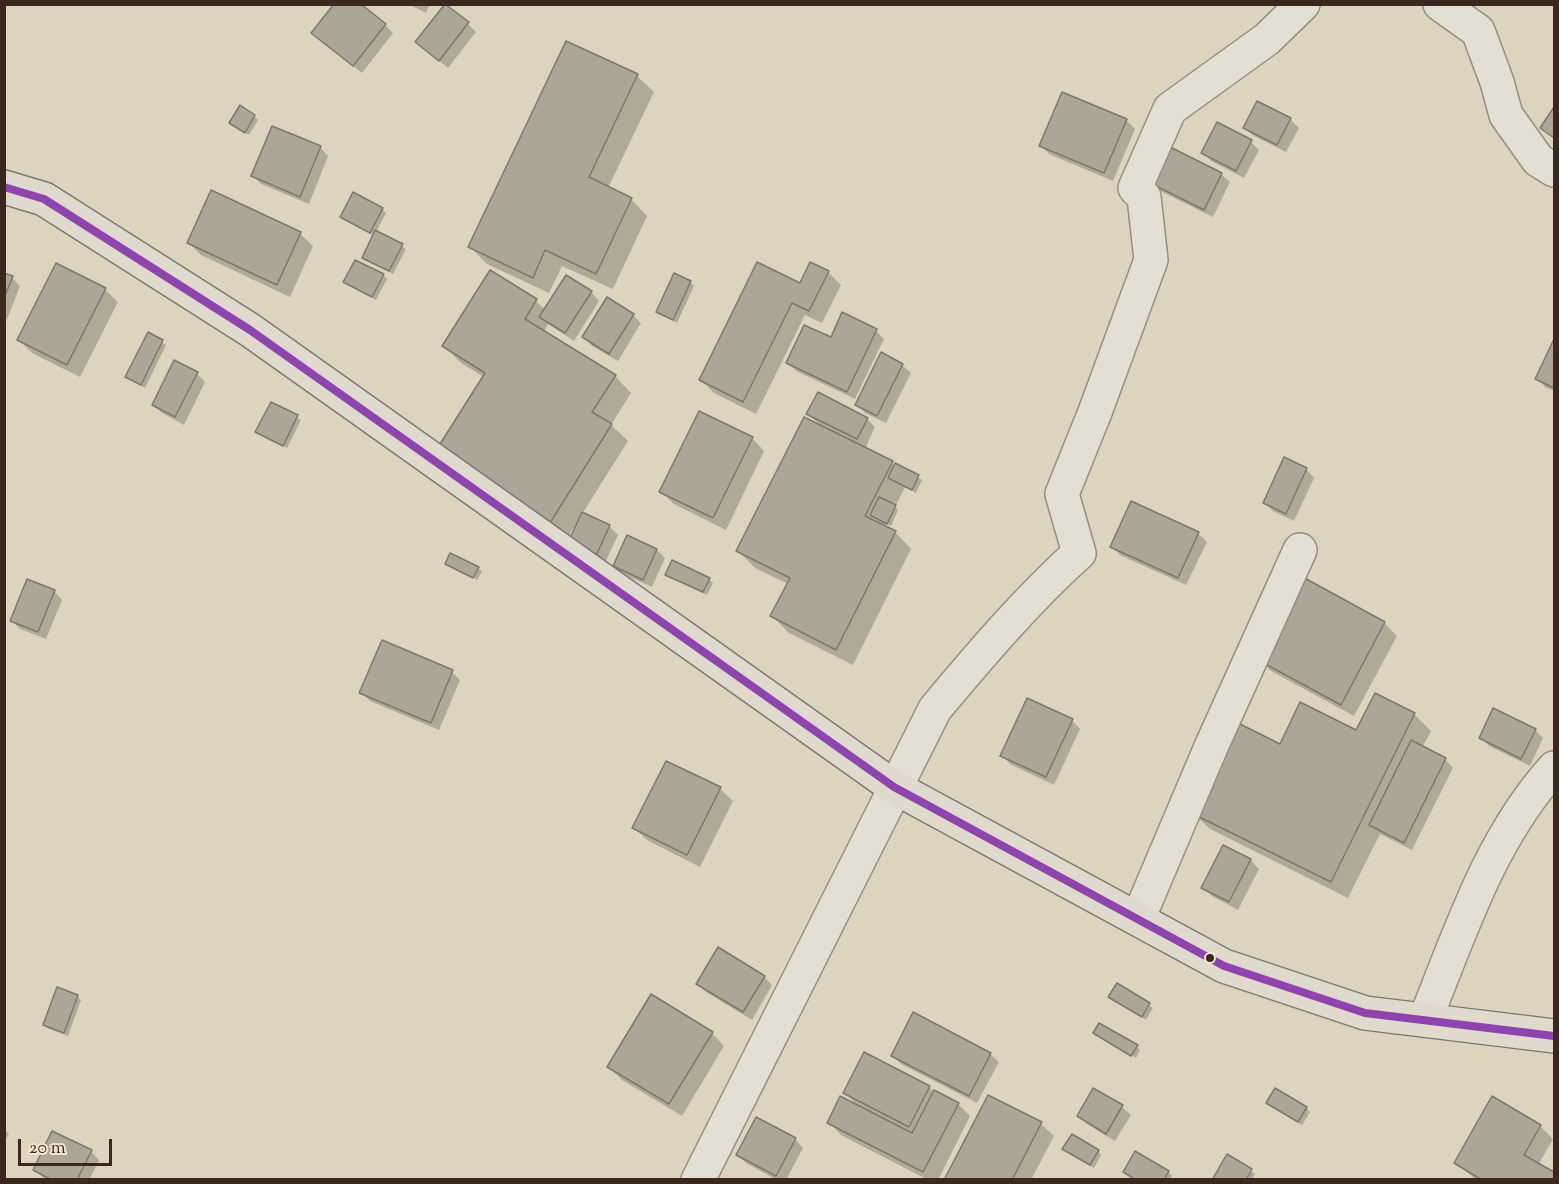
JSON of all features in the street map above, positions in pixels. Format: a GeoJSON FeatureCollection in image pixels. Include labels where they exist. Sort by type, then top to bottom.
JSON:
{"type":"FeatureCollection","features":[{"type":"Feature","properties":{"kind":"main road"},"geometry":{"type":"LineString","coordinates":[[4,187],[44,199],[250,330],[894,787],[1224,966],[1365,1013],[1554,1036]]}},
{"type":"Feature","properties":{"kind":"street"},"geometry":{"type":"LineString","coordinates":[[698,1179],[935,709],[1041,588],[1079,553],[1062,494],[1151,260],[1144,198],[1135,188],[1170,109],[1267,39],[1303,4]]}},
{"type":"Feature","properties":{"kind":"street"},"geometry":{"type":"LineString","coordinates":[[1440,4],[1478,31],[1497,82],[1506,115],[1538,160],[1554,170]]}},
{"type":"Feature","properties":{"kind":"street"},"geometry":{"type":"LineString","coordinates":[[1138,920],[1211,747],[1300,550]]}},
{"type":"Feature","properties":{"kind":"street"},"geometry":{"type":"LineString","coordinates":[[1425,1020],[1479,884],[1515,821],[1539,785],[1554,768]]}},
{"type":"Feature","properties":{"kind":"building"},"geometry":{"type":"Polygon","coordinates":[[[334,4],[361,4],[386,24],[353,66],[311,33],[334,4]]]}},
{"type":"Feature","properties":{"kind":"building"},"geometry":{"type":"Polygon","coordinates":[[[445,4],[469,22],[439,61],[415,42],[445,4]]]}},
{"type":"Feature","properties":{"kind":"building"},"geometry":{"type":"Polygon","coordinates":[[[566,41],[638,74],[589,177],[632,198],[596,274],[545,250],[533,278],[468,247],[566,41]]]}},
{"type":"Feature","properties":{"kind":"building"},"geometry":{"type":"Polygon","coordinates":[[[1062,92],[1127,119],[1104,173],[1039,146],[1062,92]]]}},
{"type":"Feature","properties":{"kind":"building"},"geometry":{"type":"Polygon","coordinates":[[[1257,101],[1291,118],[1277,145],[1243,128],[1257,101]]]}},
{"type":"Feature","properties":{"kind":"building"},"geometry":{"type":"Polygon","coordinates":[[[240,105],[255,115],[245,133],[229,123],[240,105]]]}},
{"type":"Feature","properties":{"kind":"building"},"geometry":{"type":"Polygon","coordinates":[[[1554,107],[1554,138],[1540,128],[1554,107]]]}},
{"type":"Feature","properties":{"kind":"building"},"geometry":{"type":"Polygon","coordinates":[[[1217,122],[1252,140],[1236,171],[1201,153],[1217,122]]]}},
{"type":"Feature","properties":{"kind":"building"},"geometry":{"type":"Polygon","coordinates":[[[272,126],[321,146],[300,197],[251,176],[272,126]]]}},
{"type":"Feature","properties":{"kind":"building"},"geometry":{"type":"Polygon","coordinates":[[[1164,144],[1222,173],[1204,210],[1146,181],[1164,144]]]}},
{"type":"Feature","properties":{"kind":"building"},"geometry":{"type":"Polygon","coordinates":[[[211,190],[301,232],[277,285],[187,243],[211,190]]]}},
{"type":"Feature","properties":{"kind":"building"},"geometry":{"type":"Polygon","coordinates":[[[353,192],[383,208],[370,233],[340,217],[353,192]]]}},
{"type":"Feature","properties":{"kind":"building"},"geometry":{"type":"Polygon","coordinates":[[[375,230],[403,244],[389,271],[362,258],[375,230]]]}},
{"type":"Feature","properties":{"kind":"building"},"geometry":{"type":"Polygon","coordinates":[[[355,260],[384,274],[372,297],[343,282],[355,260]]]}},
{"type":"Feature","properties":{"kind":"building"},"geometry":{"type":"Polygon","coordinates":[[[757,262],[800,283],[810,262],[829,271],[809,311],[792,303],[743,402],[699,380],[757,262]]]}},
{"type":"Feature","properties":{"kind":"building"},"geometry":{"type":"Polygon","coordinates":[[[56,263],[106,288],[67,365],[17,340],[56,263]]]}},
{"type":"Feature","properties":{"kind":"building"},"geometry":{"type":"Polygon","coordinates":[[[490,270],[537,299],[525,319],[616,375],[592,412],[612,424],[550,523],[435,452],[485,373],[442,346],[490,270]]]}},
{"type":"Feature","properties":{"kind":"building"},"geometry":{"type":"Polygon","coordinates":[[[4,273],[13,276],[4,298],[4,273]]]}},
{"type":"Feature","properties":{"kind":"building"},"geometry":{"type":"Polygon","coordinates":[[[674,273],[691,281],[673,320],[656,312],[674,273]]]}},
{"type":"Feature","properties":{"kind":"building"},"geometry":{"type":"Polygon","coordinates":[[[566,275],[592,291],[565,333],[539,317],[566,275]]]}},
{"type":"Feature","properties":{"kind":"building"},"geometry":{"type":"Polygon","coordinates":[[[607,297],[634,314],[609,354],[582,337],[607,297]]]}},
{"type":"Feature","properties":{"kind":"building"},"geometry":{"type":"Polygon","coordinates":[[[842,312],[877,329],[847,392],[786,363],[804,325],[831,337],[842,312]]]}},
{"type":"Feature","properties":{"kind":"building"},"geometry":{"type":"Polygon","coordinates":[[[148,332],[163,340],[141,385],[125,377],[148,332]]]}},
{"type":"Feature","properties":{"kind":"building"},"geometry":{"type":"Polygon","coordinates":[[[1554,339],[1554,388],[1535,379],[1554,339]]]}},
{"type":"Feature","properties":{"kind":"building"},"geometry":{"type":"Polygon","coordinates":[[[881,352],[903,364],[877,416],[855,405],[881,352]]]}},
{"type":"Feature","properties":{"kind":"building"},"geometry":{"type":"Polygon","coordinates":[[[174,360],[198,372],[175,417],[152,405],[174,360]]]}},
{"type":"Feature","properties":{"kind":"building"},"geometry":{"type":"Polygon","coordinates":[[[818,392],[868,418],[857,439],[806,414],[818,392]]]}},
{"type":"Feature","properties":{"kind":"building"},"geometry":{"type":"Polygon","coordinates":[[[271,402],[298,415],[283,446],[255,432],[271,402]]]}},
{"type":"Feature","properties":{"kind":"building"},"geometry":{"type":"Polygon","coordinates":[[[699,411],[753,437],[713,518],[659,492],[699,411]]]}},
{"type":"Feature","properties":{"kind":"building"},"geometry":{"type":"Polygon","coordinates":[[[804,417],[893,461],[865,516],[896,531],[836,650],[770,616],[790,578],[736,551],[804,417]]]}},
{"type":"Feature","properties":{"kind":"building"},"geometry":{"type":"Polygon","coordinates":[[[1284,457],[1307,468],[1286,514],[1263,503],[1284,457]]]}},
{"type":"Feature","properties":{"kind":"building"},"geometry":{"type":"Polygon","coordinates":[[[895,463],[919,475],[912,490],[888,478],[895,463]]]}},
{"type":"Feature","properties":{"kind":"building"},"geometry":{"type":"Polygon","coordinates":[[[879,497],[896,505],[887,524],[870,515],[879,497]]]}},
{"type":"Feature","properties":{"kind":"building"},"geometry":{"type":"Polygon","coordinates":[[[1131,501],[1199,532],[1178,578],[1110,547],[1131,501]]]}},
{"type":"Feature","properties":{"kind":"building"},"geometry":{"type":"Polygon","coordinates":[[[582,512],[610,525],[595,558],[567,545],[582,512]]]}},
{"type":"Feature","properties":{"kind":"building"},"geometry":{"type":"Polygon","coordinates":[[[627,535],[657,549],[643,580],[613,566],[627,535]]]}},
{"type":"Feature","properties":{"kind":"building"},"geometry":{"type":"Polygon","coordinates":[[[450,553],[479,567],[473,578],[445,564],[450,553]]]}},
{"type":"Feature","properties":{"kind":"building"},"geometry":{"type":"Polygon","coordinates":[[[672,560],[710,578],[703,592],[665,575],[672,560]]]}},
{"type":"Feature","properties":{"kind":"building"},"geometry":{"type":"Polygon","coordinates":[[[1301,576],[1385,622],[1341,705],[1256,659],[1301,576]]]}},
{"type":"Feature","properties":{"kind":"building"},"geometry":{"type":"Polygon","coordinates":[[[27,579],[55,590],[38,632],[10,621],[27,579]]]}},
{"type":"Feature","properties":{"kind":"building"},"geometry":{"type":"Polygon","coordinates":[[[382,640],[453,670],[431,723],[359,693],[382,640]]]}},
{"type":"Feature","properties":{"kind":"building"},"geometry":{"type":"Polygon","coordinates":[[[1375,693],[1415,713],[1331,882],[1191,813],[1236,722],[1280,744],[1300,702],[1356,730],[1375,693]]]}},
{"type":"Feature","properties":{"kind":"building"},"geometry":{"type":"Polygon","coordinates":[[[1027,698],[1073,719],[1046,777],[1000,756],[1027,698]]]}},
{"type":"Feature","properties":{"kind":"building"},"geometry":{"type":"Polygon","coordinates":[[[1493,708],[1536,729],[1521,759],[1479,738],[1493,708]]]}},
{"type":"Feature","properties":{"kind":"building"},"geometry":{"type":"Polygon","coordinates":[[[1411,740],[1446,758],[1404,843],[1369,825],[1411,740]]]}},
{"type":"Feature","properties":{"kind":"building"},"geometry":{"type":"Polygon","coordinates":[[[666,761],[721,787],[687,855],[632,828],[666,761]]]}},
{"type":"Feature","properties":{"kind":"building"},"geometry":{"type":"Polygon","coordinates":[[[1223,845],[1251,859],[1229,902],[1201,888],[1223,845]]]}},
{"type":"Feature","properties":{"kind":"building"},"geometry":{"type":"Polygon","coordinates":[[[718,947],[765,976],[743,1012],[696,984],[718,947]]]}},
{"type":"Feature","properties":{"kind":"building"},"geometry":{"type":"Polygon","coordinates":[[[1117,983],[1150,1003],[1142,1017],[1108,997],[1117,983]]]}},
{"type":"Feature","properties":{"kind":"building"},"geometry":{"type":"Polygon","coordinates":[[[57,987],[78,995],[64,1033],[43,1025],[57,987]]]}},
{"type":"Feature","properties":{"kind":"building"},"geometry":{"type":"Polygon","coordinates":[[[651,994],[713,1032],[669,1104],[607,1067],[651,994]]]}},
{"type":"Feature","properties":{"kind":"building"},"geometry":{"type":"Polygon","coordinates":[[[913,1012],[991,1053],[969,1096],[891,1056],[913,1012]]]}},
{"type":"Feature","properties":{"kind":"building"},"geometry":{"type":"Polygon","coordinates":[[[1099,1023],[1138,1045],[1131,1056],[1093,1033],[1099,1023]]]}},
{"type":"Feature","properties":{"kind":"building"},"geometry":{"type":"Polygon","coordinates":[[[864,1052],[930,1086],[909,1127],[843,1093],[864,1052]]]}},
{"type":"Feature","properties":{"kind":"building"},"geometry":{"type":"Polygon","coordinates":[[[1093,1088],[1123,1105],[1106,1134],[1077,1116],[1093,1088]]]}},
{"type":"Feature","properties":{"kind":"building"},"geometry":{"type":"Polygon","coordinates":[[[1275,1088],[1307,1107],[1298,1122],[1266,1103],[1275,1088]]]}},
{"type":"Feature","properties":{"kind":"building"},"geometry":{"type":"Polygon","coordinates":[[[934,1090],[959,1103],[923,1172],[827,1123],[840,1096],[912,1133],[934,1090]]]}},
{"type":"Feature","properties":{"kind":"building"},"geometry":{"type":"Polygon","coordinates":[[[988,1095],[1042,1122],[1012,1180],[944,1180],[988,1095]]]}},
{"type":"Feature","properties":{"kind":"building"},"geometry":{"type":"Polygon","coordinates":[[[1492,1096],[1541,1125],[1524,1155],[1554,1172],[1554,1180],[1482,1180],[1454,1163],[1492,1096]]]}},
{"type":"Feature","properties":{"kind":"building"},"geometry":{"type":"Polygon","coordinates":[[[756,1117],[796,1138],[776,1176],[736,1155],[756,1117]]]}},
{"type":"Feature","properties":{"kind":"building"},"geometry":{"type":"Polygon","coordinates":[[[52,1131],[92,1150],[77,1180],[52,1180],[33,1170],[52,1131]]]}},
{"type":"Feature","properties":{"kind":"building"},"geometry":{"type":"Polygon","coordinates":[[[1072,1134],[1099,1150],[1090,1165],[1062,1149],[1072,1134]]]}},
{"type":"Feature","properties":{"kind":"building"},"geometry":{"type":"Polygon","coordinates":[[[1135,1151],[1169,1171],[1164,1180],[1136,1180],[1123,1172],[1135,1151]]]}},
{"type":"Feature","properties":{"kind":"building"},"geometry":{"type":"Polygon","coordinates":[[[1227,1154],[1252,1169],[1246,1180],[1212,1180],[1227,1154]]]}},
{"type":"Feature","properties":{"kind":"transit line"},"geometry":{"type":"LineString","coordinates":[[4,187],[44,199],[250,330],[894,787],[1224,966],[1365,1013],[1554,1036]]}}]}
